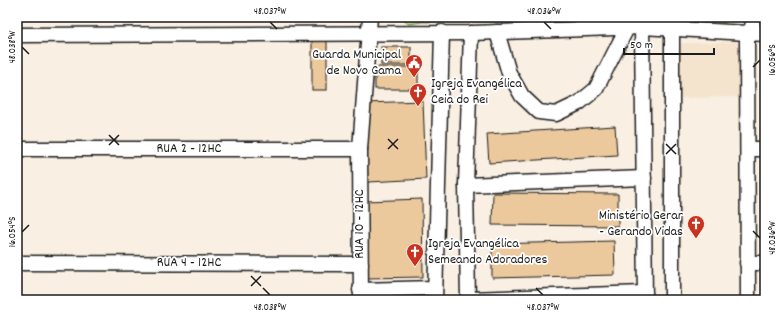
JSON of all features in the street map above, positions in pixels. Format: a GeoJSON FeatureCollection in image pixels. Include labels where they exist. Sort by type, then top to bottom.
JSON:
{"type":"FeatureCollection","features":[{"type":"Feature","properties":{"kind":"street","name":"RUA 10 - 12HC"},"geometry":{"type":"LineString","coordinates":[[360,295],[360,149],[370,17]]}},
{"type":"Feature","properties":{"kind":"street"},"geometry":{"type":"LineString","coordinates":[[748,300],[747,34],[753,26],[752,17]]}},
{"type":"Feature","properties":{"kind":"street"},"geometry":{"type":"LineString","coordinates":[[17,35],[368,34],[497,32],[642,27],[765,34]]}},
{"type":"Feature","properties":{"kind":"street"},"geometry":{"type":"LineString","coordinates":[[471,32],[466,185],[468,299],[645,297],[642,27]]}},
{"type":"Feature","properties":{"kind":"street"},"geometry":{"type":"LineString","coordinates":[[497,32],[509,74],[522,96],[540,112],[556,114],[579,103],[596,89],[628,28]]}},
{"type":"Feature","properties":{"kind":"street"},"geometry":{"type":"LineString","coordinates":[[672,28],[672,300]]}},
{"type":"Feature","properties":{"kind":"street"},"geometry":{"type":"LineString","coordinates":[[360,295],[435,294],[442,32]]}},
{"type":"Feature","properties":{"kind":"street","name":"RUA 2 - 12HC"},"geometry":{"type":"LineString","coordinates":[[17,149],[360,149]]}},
{"type":"Feature","properties":{"kind":"street"},"geometry":{"type":"LineString","coordinates":[[748,149],[765,149]]}},
{"type":"Feature","properties":{"kind":"street"},"geometry":{"type":"LineString","coordinates":[[466,185],[644,178]]}},
{"type":"Feature","properties":{"kind":"street","name":"RUA 4 - 12HC"},"geometry":{"type":"LineString","coordinates":[[17,263],[360,264]]}},
{"type":"Feature","properties":{"kind":"street"},"geometry":{"type":"LineString","coordinates":[[747,263],[765,263]]}},
{"type":"Feature","properties":{"kind":"shaded area"},"geometry":{"type":"Polygon","coordinates":[[[743,42],[743,97],[679,98],[679,43],[743,42]]]}},
{"type":"Feature","properties":{"kind":"green space"},"geometry":{"type":"Polygon","coordinates":[[[398,17],[724,17],[725,25],[672,18],[571,22],[422,22],[409,24],[398,17]]]}},
{"type":"Feature","properties":{"kind":"building"},"geometry":{"type":"Polygon","coordinates":[[[312,41],[327,41],[327,90],[312,90],[312,41]]]}},
{"type":"Feature","properties":{"kind":"building"},"geometry":{"type":"Polygon","coordinates":[[[381,47],[411,47],[411,65],[381,65],[381,47]]]}},
{"type":"Feature","properties":{"kind":"building"},"geometry":{"type":"Polygon","coordinates":[[[375,67],[418,67],[418,89],[375,89],[375,67]]]}},
{"type":"Feature","properties":{"kind":"building"},"geometry":{"type":"Polygon","coordinates":[[[423,101],[426,179],[368,182],[365,103],[423,101]]]}},
{"type":"Feature","properties":{"kind":"building"},"geometry":{"type":"Polygon","coordinates":[[[615,126],[617,155],[489,163],[487,134],[615,126]]]}},
{"type":"Feature","properties":{"kind":"building"},"geometry":{"type":"Polygon","coordinates":[[[493,193],[618,194],[618,226],[492,225],[493,193]]]}},
{"type":"Feature","properties":{"kind":"building"},"geometry":{"type":"Polygon","coordinates":[[[422,199],[423,277],[366,278],[365,201],[422,199]]]}},
{"type":"Feature","properties":{"kind":"building"},"geometry":{"type":"Polygon","coordinates":[[[614,241],[615,275],[492,278],[492,244],[614,241]]]}},
{"type":"Feature","properties":{"kind":"building"},"geometry":{"type":"Polygon","coordinates":[[[425,299],[425,300],[377,300],[425,299]]]}},
{"type":"Feature","properties":{"kind":"place","name":"Guarda Municipal de Novo Gama"},"geometry":{"type":"Point","coordinates":[414,78]}},
{"type":"Feature","properties":{"kind":"place","name":"Igreja Evangélica Ceia do Rei"},"geometry":{"type":"Point","coordinates":[418,107]}},
{"type":"Feature","properties":{"kind":"place","name":"Ministério Gerar - Gerando Vidas"},"geometry":{"type":"Point","coordinates":[696,239]}},
{"type":"Feature","properties":{"kind":"place","name":"Igreja Evangélica Semeando Adoradores"},"geometry":{"type":"Point","coordinates":[415,267]}}]}
